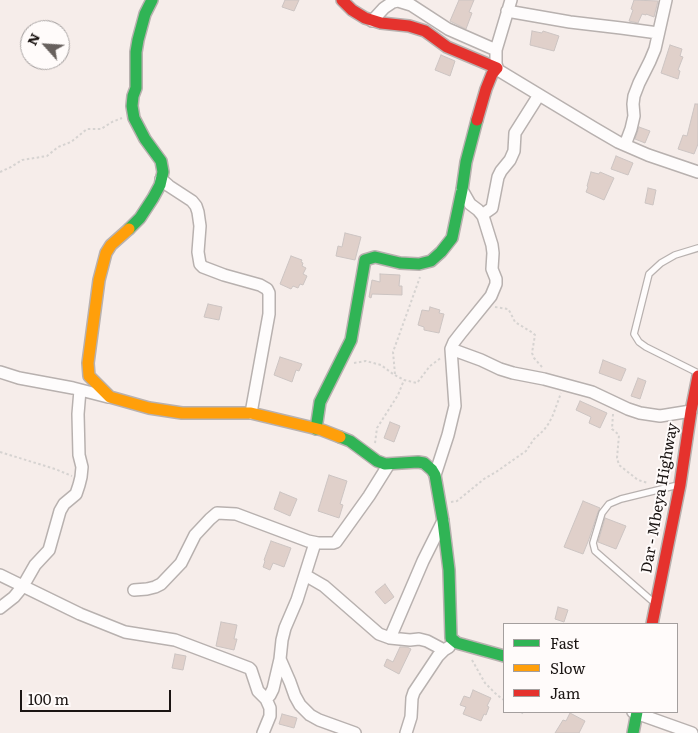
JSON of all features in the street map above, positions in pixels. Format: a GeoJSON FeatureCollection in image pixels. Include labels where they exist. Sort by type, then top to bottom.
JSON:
{"type":"FeatureCollection","features":[{"type":"Feature","properties":{"kind":"main road"},"geometry":{"type":"LineString","coordinates":[[152,0],[138,40],[136,88],[132,106],[134,118],[145,139],[161,161],[163,172],[160,185],[140,218],[111,246],[102,263],[98,280],[89,376],[110,397],[149,408],[182,413],[251,413],[316,429],[350,441],[377,461],[389,464],[424,463],[432,470],[434,475],[443,521],[449,570],[451,638],[457,642],[503,656]]}},
{"type":"Feature","properties":{"kind":"main road"},"geometry":{"type":"LineString","coordinates":[[316,429],[320,402],[352,340],[365,260],[374,257],[400,263],[419,264],[431,261],[452,238],[466,162],[478,114],[486,88],[497,68],[447,47],[425,31],[409,26],[372,21],[359,15],[342,0]]}},
{"type":"Feature","properties":{"kind":"main road","name":"Dar - Mbeya Highway"},"geometry":{"type":"LineString","coordinates":[[652,623],[680,485],[698,374]]}},
{"type":"Feature","properties":{"kind":"main road"},"geometry":{"type":"LineString","coordinates":[[633,733],[636,713]]}},
{"type":"Feature","properties":{"kind":"street"},"geometry":{"type":"LineString","coordinates":[[625,145],[634,115],[634,96],[650,61],[666,0]]}},
{"type":"Feature","properties":{"kind":"street"},"geometry":{"type":"LineString","coordinates":[[372,21],[384,8],[393,2],[411,5],[448,29],[496,50]]}},
{"type":"Feature","properties":{"kind":"street"},"geometry":{"type":"LineString","coordinates":[[658,33],[570,22],[509,5],[496,50],[497,68],[625,145],[698,172]]}},
{"type":"Feature","properties":{"kind":"street"},"geometry":{"type":"LineString","coordinates":[[482,215],[492,208],[498,177],[514,151],[515,133],[539,95]]}},
{"type":"Feature","properties":{"kind":"street"},"geometry":{"type":"LineString","coordinates":[[161,179],[192,201],[196,206],[200,226],[198,252],[200,264],[224,275],[260,285],[267,289],[269,294],[269,314],[251,413]]}},
{"type":"Feature","properties":{"kind":"street"},"geometry":{"type":"LineString","coordinates":[[434,475],[448,435],[455,406],[451,351],[454,342],[488,301],[495,288],[496,279],[492,270],[492,245],[482,215],[470,204],[462,190]]}},
{"type":"Feature","properties":{"kind":"street"},"geometry":{"type":"LineString","coordinates":[[451,351],[482,360],[500,369],[592,392],[640,413],[660,416],[691,412]]}},
{"type":"Feature","properties":{"kind":"street"},"geometry":{"type":"LineString","coordinates":[[0,372],[19,378],[110,397]]}},
{"type":"Feature","properties":{"kind":"street"},"geometry":{"type":"LineString","coordinates":[[0,608],[14,597],[35,565],[49,550],[60,511],[64,504],[76,494],[81,480],[82,467],[79,455],[78,434],[80,390]]}},
{"type":"Feature","properties":{"kind":"street"},"geometry":{"type":"LineString","coordinates":[[134,590],[155,587],[161,584],[181,563],[194,535],[217,513],[236,514],[315,543],[333,543],[338,540],[389,464]]}},
{"type":"Feature","properties":{"kind":"street"},"geometry":{"type":"LineString","coordinates":[[390,638],[423,561],[443,521]]}},
{"type":"Feature","properties":{"kind":"street"},"geometry":{"type":"LineString","coordinates":[[266,700],[273,690],[285,628],[297,600],[315,543]]}},
{"type":"Feature","properties":{"kind":"street"},"geometry":{"type":"LineString","coordinates":[[0,575],[80,614],[125,632],[175,640],[249,668],[258,691],[266,700],[271,712],[263,733]]}},
{"type":"Feature","properties":{"kind":"street"},"geometry":{"type":"LineString","coordinates":[[305,575],[324,586],[379,634],[390,638],[419,639],[444,650]]}},
{"type":"Feature","properties":{"kind":"street"},"geometry":{"type":"LineString","coordinates":[[406,733],[411,717],[414,692],[438,656],[457,642]]}},
{"type":"Feature","properties":{"kind":"street"},"geometry":{"type":"LineString","coordinates":[[280,658],[300,705],[310,715],[319,720],[355,733]]}},
{"type":"Feature","properties":{"kind":"street"},"geometry":{"type":"LineString","coordinates":[[639,713],[692,733]]}},
{"type":"Feature","properties":{"kind":"lane"},"geometry":{"type":"LineString","coordinates":[[698,248],[675,255],[661,263],[649,274],[634,334],[639,342],[646,347],[698,374]]}},
{"type":"Feature","properties":{"kind":"lane"},"geometry":{"type":"LineString","coordinates":[[656,605],[595,551],[592,543],[602,513],[609,504],[621,499],[680,485]]}},
{"type":"Feature","properties":{"kind":"path"},"geometry":{"type":"LineString","coordinates":[[0,172],[22,160],[47,156],[58,147],[71,142],[86,129],[101,129],[133,113]]}},
{"type":"Feature","properties":{"kind":"path"},"geometry":{"type":"LineString","coordinates":[[395,375],[393,352],[425,262]]}},
{"type":"Feature","properties":{"kind":"path"},"geometry":{"type":"LineString","coordinates":[[440,502],[457,501],[484,479],[526,451],[534,439],[544,430],[553,414],[558,382],[534,358],[532,353],[535,335],[514,322],[509,311],[505,308],[492,306],[488,301]]}},
{"type":"Feature","properties":{"kind":"path"},"geometry":{"type":"LineString","coordinates":[[339,364],[366,361],[381,365],[404,380],[416,383],[436,360],[451,351]]}},
{"type":"Feature","properties":{"kind":"path"},"geometry":{"type":"LineString","coordinates":[[371,456],[377,428],[398,395],[404,380]]}},
{"type":"Feature","properties":{"kind":"path"},"geometry":{"type":"LineString","coordinates":[[615,402],[612,429],[619,434],[618,462],[632,477],[647,483]]}},
{"type":"Feature","properties":{"kind":"path"},"geometry":{"type":"LineString","coordinates":[[0,452],[55,469],[81,480]]}},
{"type":"Feature","properties":{"kind":"path"},"geometry":{"type":"LineString","coordinates":[[470,658],[485,683],[503,699]]}},
{"type":"Feature","properties":{"kind":"building"},"geometry":{"type":"Polygon","coordinates":[[[285,0],[299,0],[294,11],[282,7],[285,0]]]}},
{"type":"Feature","properties":{"kind":"building"},"geometry":{"type":"Polygon","coordinates":[[[459,0],[474,0],[469,12],[472,13],[466,29],[450,21],[459,0]]]}},
{"type":"Feature","properties":{"kind":"building"},"geometry":{"type":"Polygon","coordinates":[[[634,0],[658,1],[654,17],[642,14],[638,23],[629,21],[634,0]]]}},
{"type":"Feature","properties":{"kind":"building"},"geometry":{"type":"Polygon","coordinates":[[[532,31],[542,33],[543,31],[559,36],[554,51],[530,45],[532,31]]]}},
{"type":"Feature","properties":{"kind":"building"},"geometry":{"type":"Polygon","coordinates":[[[670,45],[682,49],[680,56],[683,57],[678,70],[680,71],[678,79],[661,73],[670,45]]]}},
{"type":"Feature","properties":{"kind":"building"},"geometry":{"type":"Polygon","coordinates":[[[441,55],[455,61],[450,76],[435,70],[441,55]]]}},
{"type":"Feature","properties":{"kind":"building"},"geometry":{"type":"Polygon","coordinates":[[[695,104],[698,104],[698,144],[694,154],[678,149],[683,135],[687,136],[695,104]]]}},
{"type":"Feature","properties":{"kind":"building"},"geometry":{"type":"Polygon","coordinates":[[[639,127],[650,131],[645,143],[635,139],[639,127]]]}},
{"type":"Feature","properties":{"kind":"building"},"geometry":{"type":"Polygon","coordinates":[[[616,156],[633,163],[628,175],[611,169],[616,156]]]}},
{"type":"Feature","properties":{"kind":"building"},"geometry":{"type":"Polygon","coordinates":[[[591,172],[599,174],[600,172],[614,178],[604,200],[586,192],[591,172]]]}},
{"type":"Feature","properties":{"kind":"building"},"geometry":{"type":"Polygon","coordinates":[[[648,188],[656,190],[653,205],[645,203],[648,188]]]}},
{"type":"Feature","properties":{"kind":"building"},"geometry":{"type":"Polygon","coordinates":[[[345,233],[361,237],[355,260],[336,256],[338,246],[342,247],[345,233]]]}},
{"type":"Feature","properties":{"kind":"building"},"geometry":{"type":"Polygon","coordinates":[[[291,256],[302,260],[302,266],[306,268],[303,274],[307,276],[303,285],[300,284],[298,288],[293,286],[291,289],[280,284],[291,256]]]}},
{"type":"Feature","properties":{"kind":"building"},"geometry":{"type":"Polygon","coordinates":[[[380,274],[400,275],[399,286],[402,286],[402,295],[372,294],[371,298],[369,297],[372,280],[380,282],[380,274]]]}},
{"type":"Feature","properties":{"kind":"building"},"geometry":{"type":"Polygon","coordinates":[[[208,304],[222,307],[219,320],[204,317],[208,304]]]}},
{"type":"Feature","properties":{"kind":"building"},"geometry":{"type":"Polygon","coordinates":[[[430,307],[440,310],[439,313],[444,314],[439,333],[424,330],[424,327],[418,325],[422,310],[429,311],[430,307]]]}},
{"type":"Feature","properties":{"kind":"building"},"geometry":{"type":"Polygon","coordinates":[[[280,357],[302,364],[299,371],[296,370],[292,382],[274,375],[280,357]]]}},
{"type":"Feature","properties":{"kind":"building"},"geometry":{"type":"Polygon","coordinates":[[[603,360],[626,369],[621,381],[599,373],[603,360]]]}},
{"type":"Feature","properties":{"kind":"building"},"geometry":{"type":"Polygon","coordinates":[[[638,378],[646,381],[640,399],[631,396],[638,378]]]}},
{"type":"Feature","properties":{"kind":"building"},"geometry":{"type":"Polygon","coordinates":[[[580,401],[607,413],[600,428],[589,423],[591,417],[576,410],[580,401]]]}},
{"type":"Feature","properties":{"kind":"building"},"geometry":{"type":"Polygon","coordinates":[[[390,422],[400,426],[394,442],[384,438],[390,422]]]}},
{"type":"Feature","properties":{"kind":"building"},"geometry":{"type":"Polygon","coordinates":[[[329,475],[347,481],[340,504],[343,505],[339,518],[318,511],[329,475]]]}},
{"type":"Feature","properties":{"kind":"building"},"geometry":{"type":"Polygon","coordinates":[[[280,492],[297,499],[290,516],[274,509],[280,492]]]}},
{"type":"Feature","properties":{"kind":"building"},"geometry":{"type":"Polygon","coordinates":[[[583,501],[600,508],[583,554],[564,547],[583,501]]]}},
{"type":"Feature","properties":{"kind":"building"},"geometry":{"type":"Polygon","coordinates":[[[605,518],[626,526],[616,549],[598,542],[605,518]]]}},
{"type":"Feature","properties":{"kind":"building"},"geometry":{"type":"Polygon","coordinates":[[[271,541],[291,548],[284,567],[273,563],[270,570],[263,567],[271,541]]]}},
{"type":"Feature","properties":{"kind":"building"},"geometry":{"type":"Polygon","coordinates":[[[385,584],[394,597],[385,604],[375,592],[385,584]]]}},
{"type":"Feature","properties":{"kind":"building"},"geometry":{"type":"Polygon","coordinates":[[[558,607],[568,610],[564,622],[555,619],[558,607]]]}},
{"type":"Feature","properties":{"kind":"building"},"geometry":{"type":"Polygon","coordinates":[[[221,622],[237,625],[234,639],[237,639],[234,650],[216,646],[221,622]]]}},
{"type":"Feature","properties":{"kind":"building"},"geometry":{"type":"Polygon","coordinates":[[[400,647],[411,649],[399,674],[384,666],[387,659],[393,662],[400,647]]]}},
{"type":"Feature","properties":{"kind":"building"},"geometry":{"type":"Polygon","coordinates":[[[175,654],[186,656],[183,670],[172,668],[175,654]]]}},
{"type":"Feature","properties":{"kind":"building"},"geometry":{"type":"Polygon","coordinates":[[[473,690],[491,698],[487,706],[489,707],[486,715],[484,714],[481,721],[463,714],[466,707],[460,705],[464,696],[470,698],[473,690]]]}},
{"type":"Feature","properties":{"kind":"building"},"geometry":{"type":"Polygon","coordinates":[[[570,713],[585,721],[579,733],[555,733],[563,720],[566,721],[570,713]]]}},
{"type":"Feature","properties":{"kind":"building"},"geometry":{"type":"Polygon","coordinates":[[[282,714],[297,718],[294,728],[279,724],[282,714]]]}},
{"type":"Feature","properties":{"kind":"traffic: fast"},"geometry":{"type":"LineString","coordinates":[[129,229],[140,218],[153,198],[160,185],[163,172],[161,161],[145,139],[134,118],[132,106],[136,88],[138,40],[145,14],[152,0]]}},
{"type":"Feature","properties":{"kind":"traffic: fast"},"geometry":{"type":"LineString","coordinates":[[316,429],[320,402],[351,340],[365,260],[375,257],[400,263],[419,264],[431,261],[441,252],[452,238],[466,162],[477,120]]}},
{"type":"Feature","properties":{"kind":"traffic: fast"},"geometry":{"type":"LineString","coordinates":[[340,437],[350,441],[377,461],[385,464],[418,462],[424,463],[432,470],[435,475],[443,521],[449,570],[451,638],[457,643],[503,656]]}},
{"type":"Feature","properties":{"kind":"traffic: fast"},"geometry":{"type":"LineString","coordinates":[[633,733],[637,713]]}},
{"type":"Feature","properties":{"kind":"traffic: slow"},"geometry":{"type":"LineString","coordinates":[[129,229],[111,245],[106,253],[99,280],[88,363],[89,376],[110,397],[149,408],[182,413],[251,413],[322,430],[340,437]]}},
{"type":"Feature","properties":{"kind":"traffic: jam"},"geometry":{"type":"LineString","coordinates":[[342,0],[352,10],[365,18],[425,31],[447,47],[497,68],[492,74],[486,89],[477,120]]}},
{"type":"Feature","properties":{"kind":"traffic: jam"},"geometry":{"type":"LineString","coordinates":[[652,623],[680,485],[698,376]]}}]}
